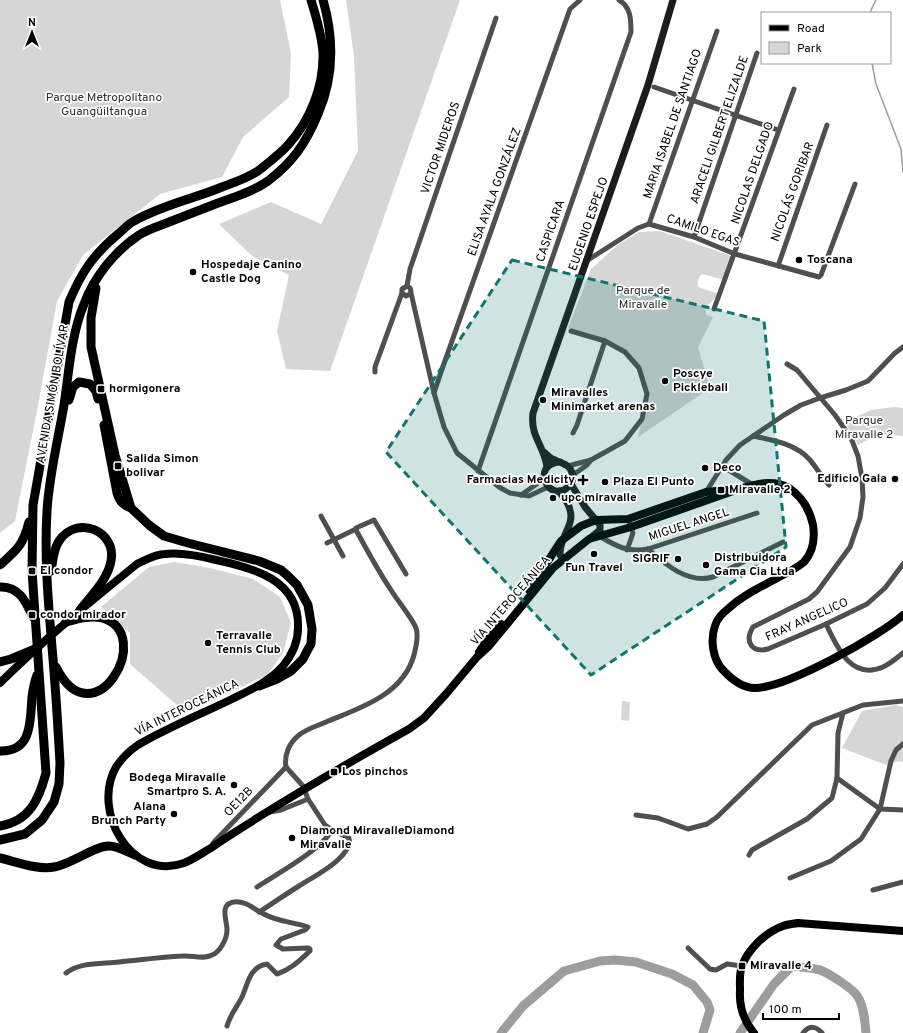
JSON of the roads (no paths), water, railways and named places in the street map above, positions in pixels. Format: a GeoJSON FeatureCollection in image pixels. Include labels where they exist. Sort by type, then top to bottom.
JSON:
{"type":"FeatureCollection","features":[{"type":"Feature","properties":{"kind":"highway","name":"AVENIDA SIMÓN BOLÍVAR"},"geometry":{"type":"LineString","coordinates":[[0,826],[16,820],[29,811],[38,799],[46,773],[32,571],[33,505],[65,323],[70,302],[77,283],[89,263],[107,244],[133,221],[156,210],[222,188],[257,172],[288,145],[312,108],[322,73],[323,53],[320,33],[311,0]]}},
{"type":"Feature","properties":{"kind":"highway","name":"AVENIDA SIMÓN BOLÍVAR"},"geometry":{"type":"LineString","coordinates":[[0,840],[25,834],[42,820],[54,802],[59,784],[60,763],[48,588],[46,537],[47,511],[49,486],[61,424],[74,337],[84,304],[99,275],[126,245],[141,233],[239,196],[266,182],[291,161],[307,140],[321,107],[327,84],[331,53],[323,0]]}},
{"type":"Feature","properties":{"kind":"highway"},"geometry":{"type":"LineString","coordinates":[[99,275],[93,300],[91,318],[91,347],[115,455],[131,508]]}},
{"type":"Feature","properties":{"kind":"highway"},"geometry":{"type":"LineString","coordinates":[[61,424],[73,387],[79,382],[90,384],[96,391],[117,493],[123,505],[131,508],[148,525],[164,536],[272,565],[290,577],[297,585],[303,594],[311,616],[311,644],[303,659],[291,671],[277,679],[259,686]]}},
{"type":"Feature","properties":{"kind":"highway"},"geometry":{"type":"LineString","coordinates":[[0,565],[17,550],[24,540],[33,505]]}},
{"type":"Feature","properties":{"kind":"highway"},"geometry":{"type":"LineString","coordinates":[[48,588],[55,549],[62,537],[72,529],[78,527],[89,528],[99,533],[104,537],[110,548],[111,562],[106,576],[80,610]]}},
{"type":"Feature","properties":{"kind":"highway"},"geometry":{"type":"LineString","coordinates":[[0,587],[13,589],[20,594],[26,602],[36,625]]}},
{"type":"Feature","properties":{"kind":"highway"},"geometry":{"type":"LineString","coordinates":[[54,663],[61,678],[72,690],[86,693],[94,692],[106,685],[116,672],[123,658],[123,639],[121,632],[110,621],[94,617],[66,622]]}},
{"type":"Feature","properties":{"kind":"highway"},"geometry":{"type":"LineString","coordinates":[[0,662],[35,649]]}},
{"type":"Feature","properties":{"kind":"highway"},"geometry":{"type":"LineString","coordinates":[[0,751],[5,751],[19,745],[23,742],[29,732],[34,686],[38,668]]}},
{"type":"Feature","properties":{"kind":"highway"},"geometry":{"type":"LineString","coordinates":[[0,858],[35,867],[54,867],[72,862],[108,846],[116,847],[135,855]]}},
{"type":"Feature","properties":{"kind":"main road","name":"VÍA INTEROCEÁNICA"},"geometry":{"type":"LineString","coordinates":[[0,683],[35,649],[80,610],[137,564],[150,557],[164,554],[196,556],[244,567],[269,576],[286,590],[294,604],[298,622],[296,641],[289,657],[275,674],[259,686],[148,740],[129,751],[122,759],[112,776],[109,789],[110,808],[112,822],[118,835],[128,849],[135,855],[151,863],[174,866],[194,859],[264,814],[409,729],[428,713],[489,646],[553,568],[589,539],[706,492],[753,485],[772,483],[779,484],[796,494],[808,510],[812,519],[814,535],[810,553],[798,567],[738,600],[721,615],[715,626],[712,640],[714,652],[720,668],[730,678],[742,686],[755,688],[778,684],[827,662],[883,630],[903,615]]}},
{"type":"Feature","properties":{"kind":"main road","name":"VÍA INTEROCEÁNICA"},"geometry":{"type":"LineString","coordinates":[[477,658],[484,644],[534,584],[561,541],[581,526],[596,520],[629,523],[697,503],[739,488]]}},
{"type":"Feature","properties":{"kind":"main road"},"geometry":{"type":"LineString","coordinates":[[754,1033],[744,1019],[741,1010],[740,992],[742,966],[750,951],[758,942],[771,932],[783,926],[798,923],[903,930]]}},
{"type":"Feature","properties":{"kind":"street","name":"ELISA AYALA GONZÁLEZ"},"geometry":{"type":"LineString","coordinates":[[434,393],[570,8],[580,0]]}},
{"type":"Feature","properties":{"kind":"street","name":"CASPICARA"},"geometry":{"type":"LineString","coordinates":[[478,471],[631,32],[631,20],[628,10],[619,0]]}},
{"type":"Feature","properties":{"kind":"street","name":"EUGENIO ESPEJO"},"geometry":{"type":"LineString","coordinates":[[548,467],[544,453],[534,432],[532,422],[533,413],[588,260],[648,85],[673,0]]}},
{"type":"Feature","properties":{"kind":"street","name":"VICTOR MIDEROS"},"geometry":{"type":"LineString","coordinates":[[375,372],[375,367],[403,287],[407,286],[410,269],[496,18]]}},
{"type":"Feature","properties":{"kind":"street","name":"MARIA ISABEL DE SANTIAGO"},"geometry":{"type":"LineString","coordinates":[[649,224],[717,32]]}},
{"type":"Feature","properties":{"kind":"street","name":"ARACELI GILBERT ELIZALDE"},"geometry":{"type":"LineString","coordinates":[[694,237],[757,53]]}},
{"type":"Feature","properties":{"kind":"street"},"geometry":{"type":"LineString","coordinates":[[654,87],[778,130]]}},
{"type":"Feature","properties":{"kind":"street","name":"NICOLAS DELGADO"},"geometry":{"type":"LineString","coordinates":[[714,309],[794,89]]}},
{"type":"Feature","properties":{"kind":"street","name":"NICOLÁS GORIBAR"},"geometry":{"type":"LineString","coordinates":[[778,266],[828,125]]}},
{"type":"Feature","properties":{"kind":"street","name":"CAMILO EGAS"},"geometry":{"type":"LineString","coordinates":[[588,260],[638,228],[649,224],[694,237],[735,254],[819,277],[855,184]]}},
{"type":"Feature","properties":{"kind":"street"},"geometry":{"type":"LineString","coordinates":[[407,286],[410,288],[429,373],[444,427],[457,452],[478,471],[499,487],[510,493],[532,495],[548,486]]}},
{"type":"Feature","properties":{"kind":"street"},"geometry":{"type":"LineString","coordinates":[[402,293],[406,296],[411,293]]}},
{"type":"Feature","properties":{"kind":"street"},"geometry":{"type":"LineString","coordinates":[[568,466],[591,460],[625,441],[642,419],[647,394],[639,368],[625,352],[606,341],[571,331]]}},
{"type":"Feature","properties":{"kind":"street"},"geometry":{"type":"LineString","coordinates":[[573,433],[577,426],[606,341]]}},
{"type":"Feature","properties":{"kind":"street"},"geometry":{"type":"LineString","coordinates":[[697,503],[734,451],[753,436],[784,414],[820,398],[868,381],[895,353],[903,347]]}},
{"type":"Feature","properties":{"kind":"street","name":"FRAY ANGELICO"},"geometry":{"type":"LineString","coordinates":[[787,364],[797,370],[844,427],[851,438],[858,456],[863,497],[860,518],[850,547],[817,592],[809,599],[753,627],[749,634],[751,645],[762,651],[768,649],[826,624],[866,604],[890,582],[903,564]]}},
{"type":"Feature","properties":{"kind":"street"},"geometry":{"type":"LineString","coordinates":[[429,373],[434,375],[441,372]]}},
{"type":"Feature","properties":{"kind":"street"},"geometry":{"type":"LineString","coordinates":[[753,436],[773,440],[797,449],[805,454],[829,485]]}},
{"type":"Feature","properties":{"kind":"street"},"geometry":{"type":"LineString","coordinates":[[544,453],[553,460],[568,466],[572,474],[571,484],[585,507],[600,525],[600,530],[589,539]]}},
{"type":"Feature","properties":{"kind":"street"},"geometry":{"type":"LineString","coordinates":[[572,474],[587,465],[591,460]]}},
{"type":"Feature","properties":{"kind":"street"},"geometry":{"type":"LineString","coordinates":[[560,462],[551,464],[548,467],[545,471],[544,479],[551,489],[559,491],[564,490],[571,484]]}},
{"type":"Feature","properties":{"kind":"street"},"geometry":{"type":"LineString","coordinates":[[722,466],[753,485]]}},
{"type":"Feature","properties":{"kind":"street"},"geometry":{"type":"LineString","coordinates":[[521,495],[544,479]]}},
{"type":"Feature","properties":{"kind":"street"},"geometry":{"type":"LineString","coordinates":[[559,491],[570,507],[571,516],[570,522],[561,541],[560,555],[564,559]]}},
{"type":"Feature","properties":{"kind":"street","name":"MIGUEL ANGEL"},"geometry":{"type":"LineString","coordinates":[[598,536],[627,550],[648,550],[757,513]]}},
{"type":"Feature","properties":{"kind":"street"},"geometry":{"type":"LineString","coordinates":[[321,516],[343,556]]}},
{"type":"Feature","properties":{"kind":"street"},"geometry":{"type":"LineString","coordinates":[[328,543],[374,520],[406,574]]}},
{"type":"Feature","properties":{"kind":"street","name":"MIGUEL ANGEL"},"geometry":{"type":"LineString","coordinates":[[627,550],[633,533],[629,523]]}},
{"type":"Feature","properties":{"kind":"street"},"geometry":{"type":"LineString","coordinates":[[259,912],[321,873],[345,851],[349,845],[349,838],[325,825],[308,799],[305,790],[286,768],[286,754],[290,746],[299,735],[309,729],[360,708],[387,694],[402,678],[413,658],[417,640],[416,627],[390,589],[356,529]]}},
{"type":"Feature","properties":{"kind":"street"},"geometry":{"type":"LineString","coordinates":[[648,550],[672,569],[693,578],[705,580],[783,542]]}},
{"type":"Feature","properties":{"kind":"street"},"geometry":{"type":"LineString","coordinates":[[826,624],[846,661],[862,669],[875,670],[884,667],[903,653]]}},
{"type":"Feature","properties":{"kind":"street"},"geometry":{"type":"LineString","coordinates":[[636,815],[658,818],[688,829],[707,824],[717,817],[812,725],[868,704],[903,702]]}},
{"type":"Feature","properties":{"kind":"street"},"geometry":{"type":"LineString","coordinates":[[749,855],[752,850],[807,819],[832,798],[837,778],[838,733],[843,713]]}},
{"type":"Feature","properties":{"kind":"street"},"geometry":{"type":"LineString","coordinates":[[790,878],[831,861],[861,839],[880,809],[890,761],[896,750],[903,744]]}},
{"type":"Feature","properties":{"kind":"street","name":"OE12B"},"geometry":{"type":"LineString","coordinates":[[206,851],[286,768]]}},
{"type":"Feature","properties":{"kind":"street"},"geometry":{"type":"LineString","coordinates":[[837,778],[880,809],[903,810]]}},
{"type":"Feature","properties":{"kind":"street"},"geometry":{"type":"LineString","coordinates":[[264,814],[281,810],[308,799]]}},
{"type":"Feature","properties":{"kind":"street"},"geometry":{"type":"LineString","coordinates":[[256,887],[296,862],[319,845],[332,830]]}},
{"type":"Feature","properties":{"kind":"street"},"geometry":{"type":"LineString","coordinates":[[873,890],[903,882]]}},
{"type":"Feature","properties":{"kind":"street"},"geometry":{"type":"LineString","coordinates":[[66,973],[77,967],[161,957],[208,957],[214,955],[220,949],[224,941],[227,931],[224,910],[227,904],[231,902],[238,901],[276,919],[308,927],[305,930],[280,939],[276,945],[284,949],[308,948],[310,951],[295,965],[284,972],[277,974],[267,964],[254,970],[249,977],[242,996],[229,1019],[227,1026]]}},
{"type":"Feature","properties":{"kind":"street"},"geometry":{"type":"LineString","coordinates":[[688,948],[710,969],[716,970],[727,964],[742,966]]}},
{"type":"Feature","properties":{"kind":"street"},"geometry":{"type":"LineString","coordinates":[[803,1033],[806,1028],[810,1027],[819,1029],[822,1033]]}},
{"type":"Feature","properties":{"kind":"waterway"},"geometry":{"type":"LineString","coordinates":[[871,12],[876,0]]}},
{"type":"Feature","properties":{"kind":"waterway"},"geometry":{"type":"LineString","coordinates":[[872,64],[876,84],[901,149],[903,172]]}},
{"type":"Feature","properties":{"kind":"waterway"},"geometry":{"type":"LineString","coordinates":[[501,1033],[523,1006],[564,971],[600,961],[615,960],[636,962],[672,974],[693,985],[707,1002],[710,1010],[703,1033]]}},
{"type":"Feature","properties":{"kind":"waterway"},"geometry":{"type":"LineString","coordinates":[[740,1033],[774,984],[792,966],[820,970],[852,990],[862,1005],[866,1033]]}},
{"type":"Feature","properties":{"kind":"place","name":"Toscana"},"geometry":{"type":"Point","coordinates":[799,260]}},
{"type":"Feature","properties":{"kind":"place","name":"Hospedaje Canino Castle Dog"},"geometry":{"type":"Point","coordinates":[193,272]}},
{"type":"Feature","properties":{"kind":"place","name":"Poscye Pickleball"},"geometry":{"type":"Point","coordinates":[665,381]}},
{"type":"Feature","properties":{"kind":"place","name":"hormigonera"},"geometry":{"type":"Point","coordinates":[101,389]}},
{"type":"Feature","properties":{"kind":"place","name":"Miravalles Minimarket arenas"},"geometry":{"type":"Point","coordinates":[543,400]}},
{"type":"Feature","properties":{"kind":"place","name":"Salida Simon bolivar"},"geometry":{"type":"Point","coordinates":[118,466]}},
{"type":"Feature","properties":{"kind":"place","name":"Deco"},"geometry":{"type":"Point","coordinates":[705,468]}},
{"type":"Feature","properties":{"kind":"place","name":"Edificio Gala"},"geometry":{"type":"Point","coordinates":[895,479]}},
{"type":"Feature","properties":{"kind":"place","name":"Farmacias Medicity"},"geometry":{"type":"Point","coordinates":[583,480]}},
{"type":"Feature","properties":{"kind":"place","name":"Plaza El Punto"},"geometry":{"type":"Point","coordinates":[605,482]}},
{"type":"Feature","properties":{"kind":"place","name":"Miravalle 2"},"geometry":{"type":"Point","coordinates":[721,490]}},
{"type":"Feature","properties":{"kind":"place","name":"upc miravalle"},"geometry":{"type":"Point","coordinates":[553,498]}},
{"type":"Feature","properties":{"kind":"place","name":"Fun Travel"},"geometry":{"type":"Point","coordinates":[594,554]}},
{"type":"Feature","properties":{"kind":"place","name":"SIGRIF"},"geometry":{"type":"Point","coordinates":[678,559]}},
{"type":"Feature","properties":{"kind":"place","name":"Distribuidora Gama Cia Ltda"},"geometry":{"type":"Point","coordinates":[706,565]}},
{"type":"Feature","properties":{"kind":"place","name":"El condor"},"geometry":{"type":"Point","coordinates":[32,571]}},
{"type":"Feature","properties":{"kind":"place","name":"condor mirador"},"geometry":{"type":"Point","coordinates":[32,615]}},
{"type":"Feature","properties":{"kind":"place","name":"Terravalle Tennis Club"},"geometry":{"type":"Point","coordinates":[208,643]}},
{"type":"Feature","properties":{"kind":"place","name":"Los pinchos"},"geometry":{"type":"Point","coordinates":[334,772]}},
{"type":"Feature","properties":{"kind":"place","name":"Bodega Miravalle Smartpro S. A."},"geometry":{"type":"Point","coordinates":[234,785]}},
{"type":"Feature","properties":{"kind":"place","name":"Alana Brunch Party"},"geometry":{"type":"Point","coordinates":[174,814]}},
{"type":"Feature","properties":{"kind":"place","name":"Diamond MiravalleDiamond Miravalle"},"geometry":{"type":"Point","coordinates":[292,838]}},
{"type":"Feature","properties":{"kind":"place","name":"Miravalle 4"},"geometry":{"type":"Point","coordinates":[742,966]}},
{"type":"Feature","properties":{"kind":"park label","name":"Parque Metropolitano Guangüiltangua"},"geometry":{"type":"Point","coordinates":[104,105]}},
{"type":"Feature","properties":{"kind":"park label","name":"Parque de Miravalle"},"geometry":{"type":"Point","coordinates":[643,298]}},
{"type":"Feature","properties":{"kind":"park label","name":"Parque Miravalle 2"},"geometry":{"type":"Point","coordinates":[864,428]}}]}
